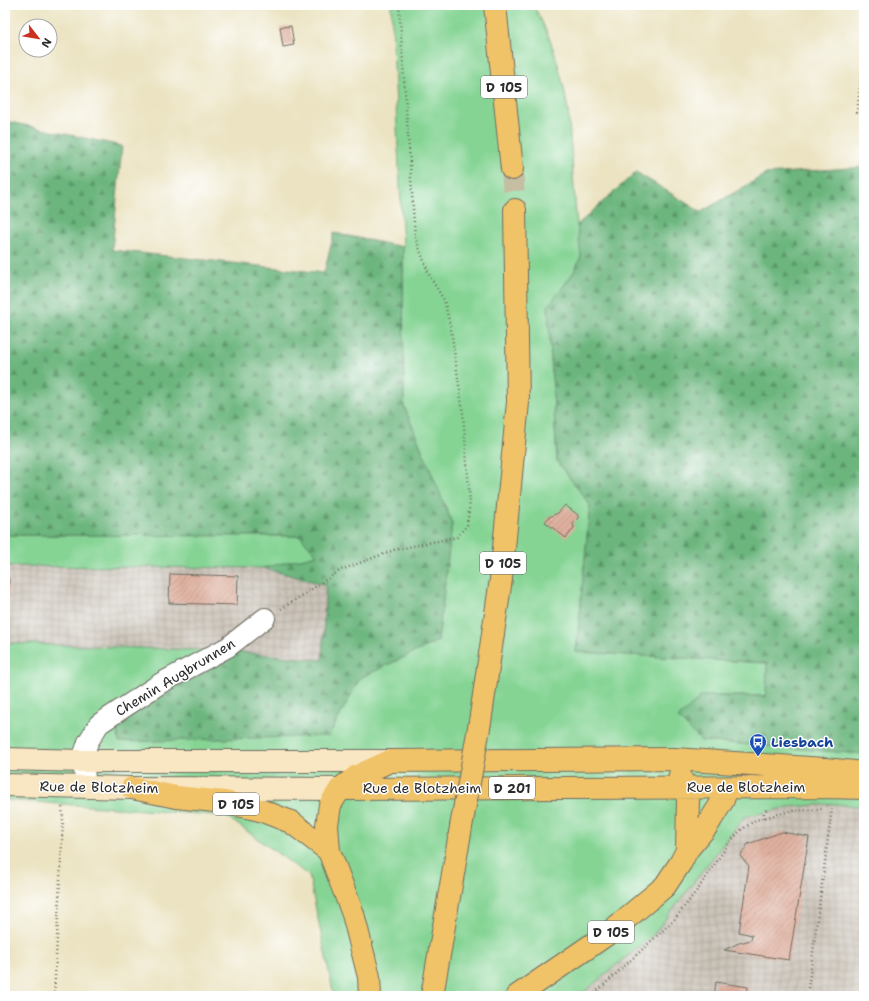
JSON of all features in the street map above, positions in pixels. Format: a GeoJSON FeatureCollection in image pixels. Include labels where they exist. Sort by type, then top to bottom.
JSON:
{"type":"FeatureCollection","features":[{"type":"Feature","properties":{"kind":"main road","name":"D 105"},"geometry":{"type":"LineString","coordinates":[[495,5],[512,169]]}},
{"type":"Feature","properties":{"kind":"main road","name":"D 105"},"geometry":{"type":"LineString","coordinates":[[432,996],[480,722],[501,579],[518,402],[515,210]]}},
{"type":"Feature","properties":{"kind":"main road","name":"Rue de Blotzheim"},"geometry":{"type":"LineString","coordinates":[[5,759],[83,761],[674,759]]}},
{"type":"Feature","properties":{"kind":"main road","name":"D 105"},"geometry":{"type":"LineString","coordinates":[[674,759],[688,799],[687,850]]}},
{"type":"Feature","properties":{"kind":"main road","name":"D 201"},"geometry":{"type":"LineString","coordinates":[[674,759],[825,768],[864,772]]}},
{"type":"Feature","properties":{"kind":"main road","name":"D 201"},"geometry":{"type":"LineString","coordinates":[[340,789],[357,776],[390,761]]}},
{"type":"Feature","properties":{"kind":"main road","name":"Rue de Blotzheim"},"geometry":{"type":"LineString","coordinates":[[5,785],[132,788],[340,789],[684,787],[864,788]]}},
{"type":"Feature","properties":{"kind":"main road","name":"D 105"},"geometry":{"type":"LineString","coordinates":[[132,788],[176,797],[225,802],[260,810],[291,822],[329,851]]}},
{"type":"Feature","properties":{"kind":"main road","name":"D 105"},"geometry":{"type":"LineString","coordinates":[[517,996],[609,933],[660,891],[681,862],[687,850],[707,826],[723,800],[727,788]]}},
{"type":"Feature","properties":{"kind":"main road"},"geometry":{"type":"LineString","coordinates":[[340,789],[330,805],[327,825],[329,851],[353,914],[369,977],[370,996]]}},
{"type":"Feature","properties":{"kind":"street","name":"Chemin Augbrunnen"},"geometry":{"type":"LineString","coordinates":[[86,786],[83,761],[88,742],[99,724],[161,683],[228,647],[266,618]]}},
{"type":"Feature","properties":{"kind":"path"},"geometry":{"type":"LineString","coordinates":[[266,618],[341,570],[394,550],[457,536],[467,525],[470,502],[464,420],[451,329],[444,300],[430,276],[415,237],[398,5]]}},
{"type":"Feature","properties":{"kind":"path"},"geometry":{"type":"LineString","coordinates":[[857,112],[864,53]]}},
{"type":"Feature","properties":{"kind":"path"},"geometry":{"type":"LineString","coordinates":[[54,996],[63,822],[63,786]]}},
{"type":"Feature","properties":{"kind":"path"},"geometry":{"type":"LineString","coordinates":[[592,996],[674,920],[698,889],[729,843],[742,830],[756,820],[790,811],[832,809],[806,996]]}},
{"type":"Feature","properties":{"kind":"shaded area"},"geometry":{"type":"Polygon","coordinates":[[[5,566],[263,568],[326,585],[322,660],[226,651],[5,643],[5,566]]]}},
{"type":"Feature","properties":{"kind":"shaded area"},"geometry":{"type":"Polygon","coordinates":[[[834,804],[864,807],[864,996],[579,996],[654,934],[744,817],[789,807],[834,804]]]}},
{"type":"Feature","properties":{"kind":"green space"},"geometry":{"type":"Polygon","coordinates":[[[391,5],[533,5],[546,29],[559,69],[568,110],[577,225],[581,256],[574,272],[548,307],[557,461],[590,505],[576,652],[767,663],[766,696],[702,696],[679,718],[701,741],[864,754],[864,807],[834,804],[789,807],[744,817],[654,934],[579,996],[334,996],[309,876],[226,816],[5,800],[5,643],[226,651],[329,735],[360,678],[438,641],[452,523],[404,406],[403,247],[391,5]]]}},
{"type":"Feature","properties":{"kind":"green space"},"geometry":{"type":"Polygon","coordinates":[[[5,121],[122,146],[112,250],[324,273],[334,233],[403,247],[404,406],[452,523],[438,641],[360,678],[329,736],[119,742],[117,725],[226,651],[322,660],[326,585],[263,568],[317,555],[300,536],[5,535],[5,121]]]}},
{"type":"Feature","properties":{"kind":"green space"},"geometry":{"type":"Polygon","coordinates":[[[864,167],[864,754],[701,741],[678,718],[702,696],[766,696],[767,663],[576,652],[590,505],[557,461],[548,306],[574,272],[581,256],[577,225],[636,172],[701,212],[766,174],[864,167]]]}},
{"type":"Feature","properties":{"kind":"green space"},"geometry":{"type":"Polygon","coordinates":[[[5,535],[300,536],[317,555],[263,568],[5,566],[5,535]]]}},
{"type":"Feature","properties":{"kind":"building"},"geometry":{"type":"Polygon","coordinates":[[[291,26],[294,45],[283,47],[280,27],[291,26]]]}},
{"type":"Feature","properties":{"kind":"building"},"geometry":{"type":"Polygon","coordinates":[[[565,505],[578,515],[578,518],[573,523],[574,528],[566,538],[545,522],[549,517],[558,513],[565,505]]]}},
{"type":"Feature","properties":{"kind":"building"},"geometry":{"type":"Polygon","coordinates":[[[170,574],[238,576],[237,605],[169,603],[170,574]]]}},
{"type":"Feature","properties":{"kind":"building"},"geometry":{"type":"Polygon","coordinates":[[[5,579],[9,579],[8,605],[5,605],[5,579]]]}},
{"type":"Feature","properties":{"kind":"building"},"geometry":{"type":"Polygon","coordinates":[[[782,832],[809,837],[789,960],[724,950],[739,943],[751,940],[752,935],[739,932],[749,866],[740,856],[748,844],[782,832]]]}},
{"type":"Feature","properties":{"kind":"building"},"geometry":{"type":"Polygon","coordinates":[[[861,885],[864,885],[864,894],[860,893],[861,885]]]}},
{"type":"Feature","properties":{"kind":"building"},"geometry":{"type":"Polygon","coordinates":[[[864,939],[864,957],[861,956],[864,939]]]}},
{"type":"Feature","properties":{"kind":"building"},"geometry":{"type":"Polygon","coordinates":[[[716,982],[748,987],[747,996],[714,996],[716,982]]]}},
{"type":"Feature","properties":{"kind":"tunnel"},"geometry":{"type":"LineString","coordinates":[[512,169],[515,210]]}},
{"type":"Feature","properties":{"kind":"place","name":"Liesbach"},"geometry":{"type":"Point","coordinates":[758,757]}}]}
